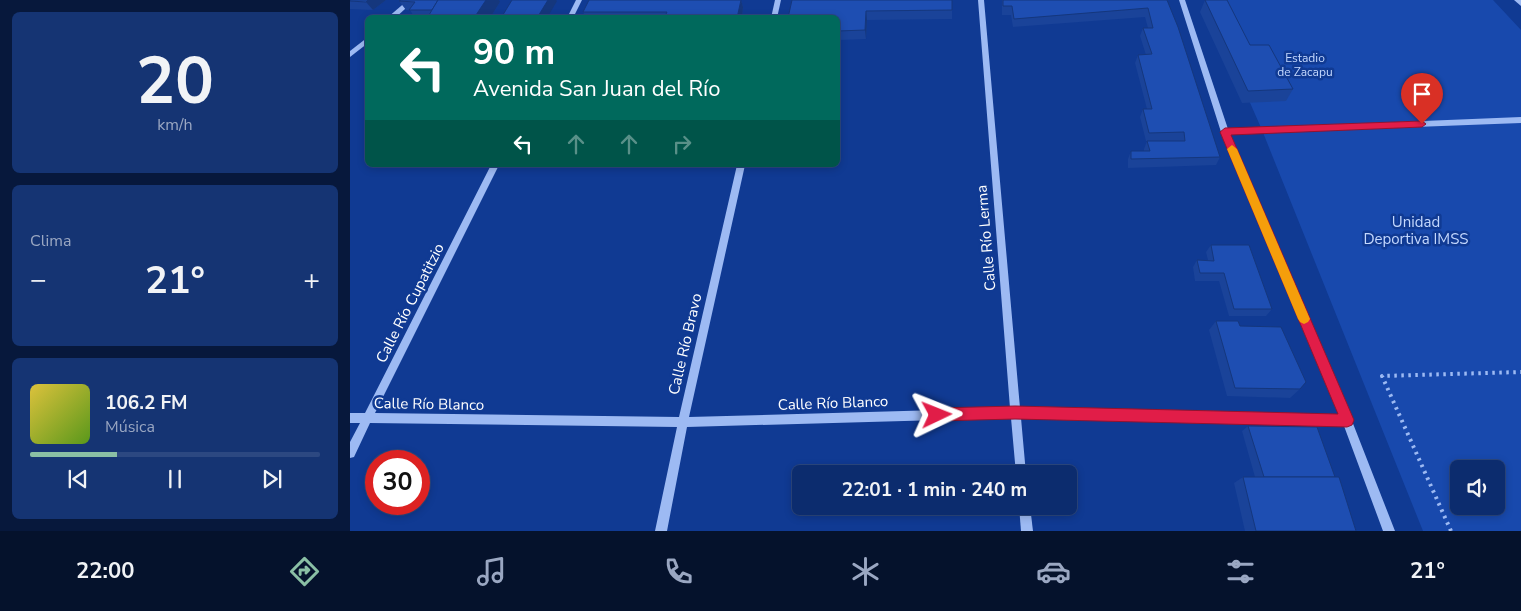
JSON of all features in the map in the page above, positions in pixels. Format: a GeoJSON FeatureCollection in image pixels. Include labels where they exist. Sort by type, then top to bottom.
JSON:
{"type":"FeatureCollection","features":[{"type":"Feature","properties":{"kind":"street"},"geometry":{"type":"LineString","coordinates":[[394,15],[412,0]]}},
{"type":"Feature","properties":{"kind":"street"},"geometry":{"type":"LineString","coordinates":[[572,15],[579,0]]}},
{"type":"Feature","properties":{"kind":"street"},"geometry":{"type":"LineString","coordinates":[[775,15],[778,0]]}},
{"type":"Feature","properties":{"kind":"street","name":"Calle Río Lerma"},"geometry":{"type":"LineString","coordinates":[[981,0],[1020,465]]}},
{"type":"Feature","properties":{"kind":"street"},"geometry":{"type":"LineString","coordinates":[[1182,0],[1225,132],[1347,420],[1389,531]]}},
{"type":"Feature","properties":{"kind":"street"},"geometry":{"type":"LineString","coordinates":[[1518,0],[1521,4]]}},
{"type":"Feature","properties":{"kind":"street"},"geometry":{"type":"LineString","coordinates":[[350,55],[365,42]]}},
{"type":"Feature","properties":{"kind":"street"},"geometry":{"type":"LineString","coordinates":[[1225,132],[1521,120]]}},
{"type":"Feature","properties":{"kind":"street","name":"Calle Río Cupatitzio"},"geometry":{"type":"LineString","coordinates":[[350,453],[494,167]]}},
{"type":"Feature","properties":{"kind":"street","name":"Calle Río Bravo"},"geometry":{"type":"LineString","coordinates":[[661,531],[683,422],[741,167]]}},
{"type":"Feature","properties":{"kind":"street","name":"Calle Río Blanco"},"geometry":{"type":"LineString","coordinates":[[350,418],[683,422],[1015,413],[1347,420]]}},
{"type":"Feature","properties":{"kind":"street"},"geometry":{"type":"LineString","coordinates":[[1025,515],[1027,531]]}},
{"type":"Feature","properties":{"kind":"path"},"geometry":{"type":"LineString","coordinates":[[1451,531],[1382,376],[1521,372]]}},
{"type":"Feature","properties":{"kind":"green space","name":"Unidad Deportiva IMSS"},"geometry":{"type":"Polygon","coordinates":[[[1205,0],[1493,0],[1521,30],[1521,531],[1423,531],[1262,130],[1205,0]]]}},
{"type":"Feature","properties":{"kind":"building"},"geometry":{"type":"Polygon","coordinates":[[[350,0],[368,0],[366,2],[350,0]]]}},
{"type":"Feature","properties":{"kind":"building"},"geometry":{"type":"Polygon","coordinates":[[[438,0],[432,10],[409,10],[415,2],[399,1],[438,0]]]}},
{"type":"Feature","properties":{"kind":"building"},"geometry":{"type":"Polygon","coordinates":[[[438,0],[486,0],[476,15],[429,15],[438,0]]]}},
{"type":"Feature","properties":{"kind":"building"},"geometry":{"type":"Polygon","coordinates":[[[512,0],[548,0],[539,15],[503,15],[512,0]]]}},
{"type":"Feature","properties":{"kind":"building"},"geometry":{"type":"Polygon","coordinates":[[[589,0],[741,0],[738,15],[666,15],[667,12],[583,12],[589,0]]]}},
{"type":"Feature","properties":{"kind":"building"},"geometry":{"type":"Polygon","coordinates":[[[792,0],[952,0],[952,10],[866,11],[865,30],[840,31],[840,15],[789,15],[792,0]]]}},
{"type":"Feature","properties":{"kind":"building"},"geometry":{"type":"Polygon","coordinates":[[[1003,0],[1167,0],[1178,27],[1220,157],[1131,159],[1131,151],[1150,151],[1147,141],[1185,141],[1184,132],[1149,133],[1143,109],[1152,109],[1138,55],[1152,54],[1143,28],[1153,28],[1148,8],[1014,19],[1012,6],[1003,6],[1003,0]]]}},
{"type":"Feature","properties":{"kind":"building"},"geometry":{"type":"Polygon","coordinates":[[[1205,0],[1227,0],[1250,45],[1269,45],[1293,89],[1248,91],[1205,0]]]}},
{"type":"Feature","properties":{"kind":"building"},"geometry":{"type":"Polygon","coordinates":[[[1211,245],[1249,245],[1272,309],[1234,309],[1224,273],[1200,273],[1197,260],[1214,261],[1211,245]]]}},
{"type":"Feature","properties":{"kind":"building"},"geometry":{"type":"Polygon","coordinates":[[[1216,321],[1238,321],[1240,326],[1281,327],[1306,382],[1300,389],[1235,388],[1216,321]]]}},
{"type":"Feature","properties":{"kind":"building"},"geometry":{"type":"Polygon","coordinates":[[[1248,426],[1317,427],[1335,477],[1264,477],[1248,426]]]}},
{"type":"Feature","properties":{"kind":"building"},"geometry":{"type":"Polygon","coordinates":[[[1243,477],[1339,477],[1356,531],[1256,531],[1243,477]]]}},
{"type":"Feature","properties":{"kind":"slow traffic"},"geometry":{"type":"LineString","coordinates":[[1232,149],[1304,319]]}},
{"type":"Feature","properties":{"kind":"route"},"geometry":{"type":"LineString","coordinates":[[937,415],[1015,413],[1347,420],[1225,132],[1422,124]]}},
{"type":"Feature","properties":{"kind":"park label","name":"Estadio de Zacapu"},"geometry":{"type":"Point","coordinates":[1305,65]}}]}
